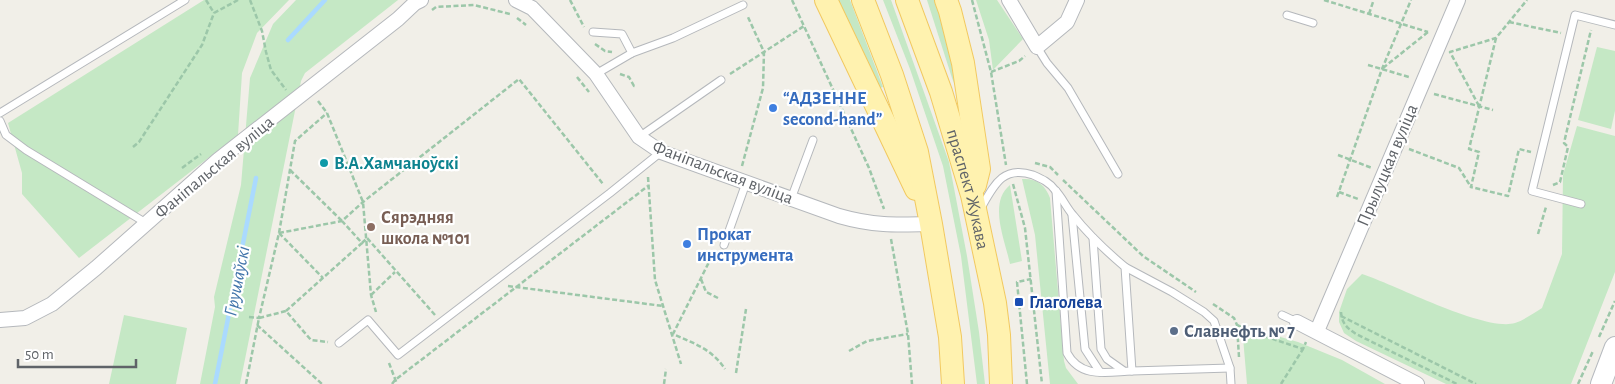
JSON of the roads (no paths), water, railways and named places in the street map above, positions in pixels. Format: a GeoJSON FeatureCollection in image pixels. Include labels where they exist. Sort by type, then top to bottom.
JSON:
{"type":"FeatureCollection","features":[{"type":"Feature","properties":{"kind":"main road"},"geometry":{"type":"LineString","coordinates":[[826,0],[931,220]]}},
{"type":"Feature","properties":{"kind":"main road"},"geometry":{"type":"LineString","coordinates":[[863,0],[892,75],[917,152],[931,220],[950,337],[953,384]]}},
{"type":"Feature","properties":{"kind":"main road","name":"праспект Жукава"},"geometry":{"type":"LineString","coordinates":[[907,0],[941,92],[974,205],[995,303],[999,335],[1001,384]]}},
{"type":"Feature","properties":{"kind":"main road"},"geometry":{"type":"LineString","coordinates":[[946,0],[963,63],[979,169],[974,205]]}},
{"type":"Feature","properties":{"kind":"street","name":"Фаніпальская вуліца"},"geometry":{"type":"LineString","coordinates":[[516,0],[532,8],[596,74],[640,137],[661,152],[863,223],[888,226],[931,220]]}},
{"type":"Feature","properties":{"kind":"street"},"geometry":{"type":"LineString","coordinates":[[1009,0],[1038,47],[1067,22],[1077,0]]}},
{"type":"Feature","properties":{"kind":"street","name":"Прылуцкая вуліца"},"geometry":{"type":"LineString","coordinates":[[1314,330],[1458,0]]}},
{"type":"Feature","properties":{"kind":"street","name":"Фаніпальская вуліца"},"geometry":{"type":"LineString","coordinates":[[0,320],[25,318],[52,304],[218,160],[398,19],[415,3],[425,6]]}},
{"type":"Feature","properties":{"kind":"street"},"geometry":{"type":"LineString","coordinates":[[1297,322],[1417,384]]}},
{"type":"Feature","properties":{"kind":"street"},"geometry":{"type":"LineString","coordinates":[[1601,384],[1615,347]]}},
{"type":"Feature","properties":{"kind":"lane"},"geometry":{"type":"LineString","coordinates":[[0,113],[185,0]]}},
{"type":"Feature","properties":{"kind":"lane"},"geometry":{"type":"LineString","coordinates":[[596,74],[632,53],[673,38],[742,5]]}},
{"type":"Feature","properties":{"kind":"lane"},"geometry":{"type":"LineString","coordinates":[[1286,16],[1314,23]]}},
{"type":"Feature","properties":{"kind":"lane"},"geometry":{"type":"LineString","coordinates":[[1581,204],[1532,191],[1575,16],[1615,25]]}},
{"type":"Feature","properties":{"kind":"lane"},"geometry":{"type":"LineString","coordinates":[[593,32],[622,34],[632,53]]}},
{"type":"Feature","properties":{"kind":"lane"},"geometry":{"type":"LineString","coordinates":[[1038,47],[1047,63],[1068,88],[1118,174]]}},
{"type":"Feature","properties":{"kind":"lane"},"geometry":{"type":"LineString","coordinates":[[640,137],[721,80]]}},
{"type":"Feature","properties":{"kind":"lane"},"geometry":{"type":"LineString","coordinates":[[0,121],[6,135],[26,150],[146,224]]}},
{"type":"Feature","properties":{"kind":"lane"},"geometry":{"type":"LineString","coordinates":[[791,199],[814,140]]}},
{"type":"Feature","properties":{"kind":"lane"},"geometry":{"type":"LineString","coordinates":[[339,344],[368,320],[398,355],[661,152]]}},
{"type":"Feature","properties":{"kind":"lane"},"geometry":{"type":"LineString","coordinates":[[974,205],[1010,172],[1020,172],[1046,180],[1092,237],[1125,267],[1172,292],[1204,312],[1214,321],[1230,368],[1231,384]]}},
{"type":"Feature","properties":{"kind":"lane"},"geometry":{"type":"LineString","coordinates":[[724,245],[746,183]]}},
{"type":"Feature","properties":{"kind":"lane"},"geometry":{"type":"LineString","coordinates":[[1056,191],[1067,353],[1072,362],[1082,370],[1100,372],[1230,368]]}},
{"type":"Feature","properties":{"kind":"lane"},"geometry":{"type":"LineString","coordinates":[[1072,214],[1085,349],[1100,372]]}},
{"type":"Feature","properties":{"kind":"lane"},"geometry":{"type":"LineString","coordinates":[[1092,237],[1101,349],[1107,359],[1128,371]]}},
{"type":"Feature","properties":{"kind":"lane"},"geometry":{"type":"LineString","coordinates":[[1125,267],[1128,371]]}},
{"type":"Feature","properties":{"kind":"lane"},"geometry":{"type":"LineString","coordinates":[[1282,315],[1297,322]]}},
{"type":"Feature","properties":{"kind":"waterway","name":"Грушаўскі"},"geometry":{"type":"LineString","coordinates":[[288,40],[325,0]]}},
{"type":"Feature","properties":{"kind":"waterway","name":"Грушаўскі"},"geometry":{"type":"LineString","coordinates":[[215,384],[256,178]]}},
{"type":"Feature","properties":{"kind":"place","name":"“АДЗЕННЕ second-hand”"},"geometry":{"type":"Point","coordinates":[773,108]}},
{"type":"Feature","properties":{"kind":"place","name":"В.А.Хамчаноўскі"},"geometry":{"type":"Point","coordinates":[324,163]}},
{"type":"Feature","properties":{"kind":"place","name":"Сярэдняя школа №101"},"geometry":{"type":"Point","coordinates":[371,227]}},
{"type":"Feature","properties":{"kind":"place","name":"Прокат инструмента"},"geometry":{"type":"Point","coordinates":[687,244]}},
{"type":"Feature","properties":{"kind":"place","name":"Глаголева"},"geometry":{"type":"Point","coordinates":[1019,302]}},
{"type":"Feature","properties":{"kind":"place","name":"Славнефть № 7"},"geometry":{"type":"Point","coordinates":[1174,331]}}]}
